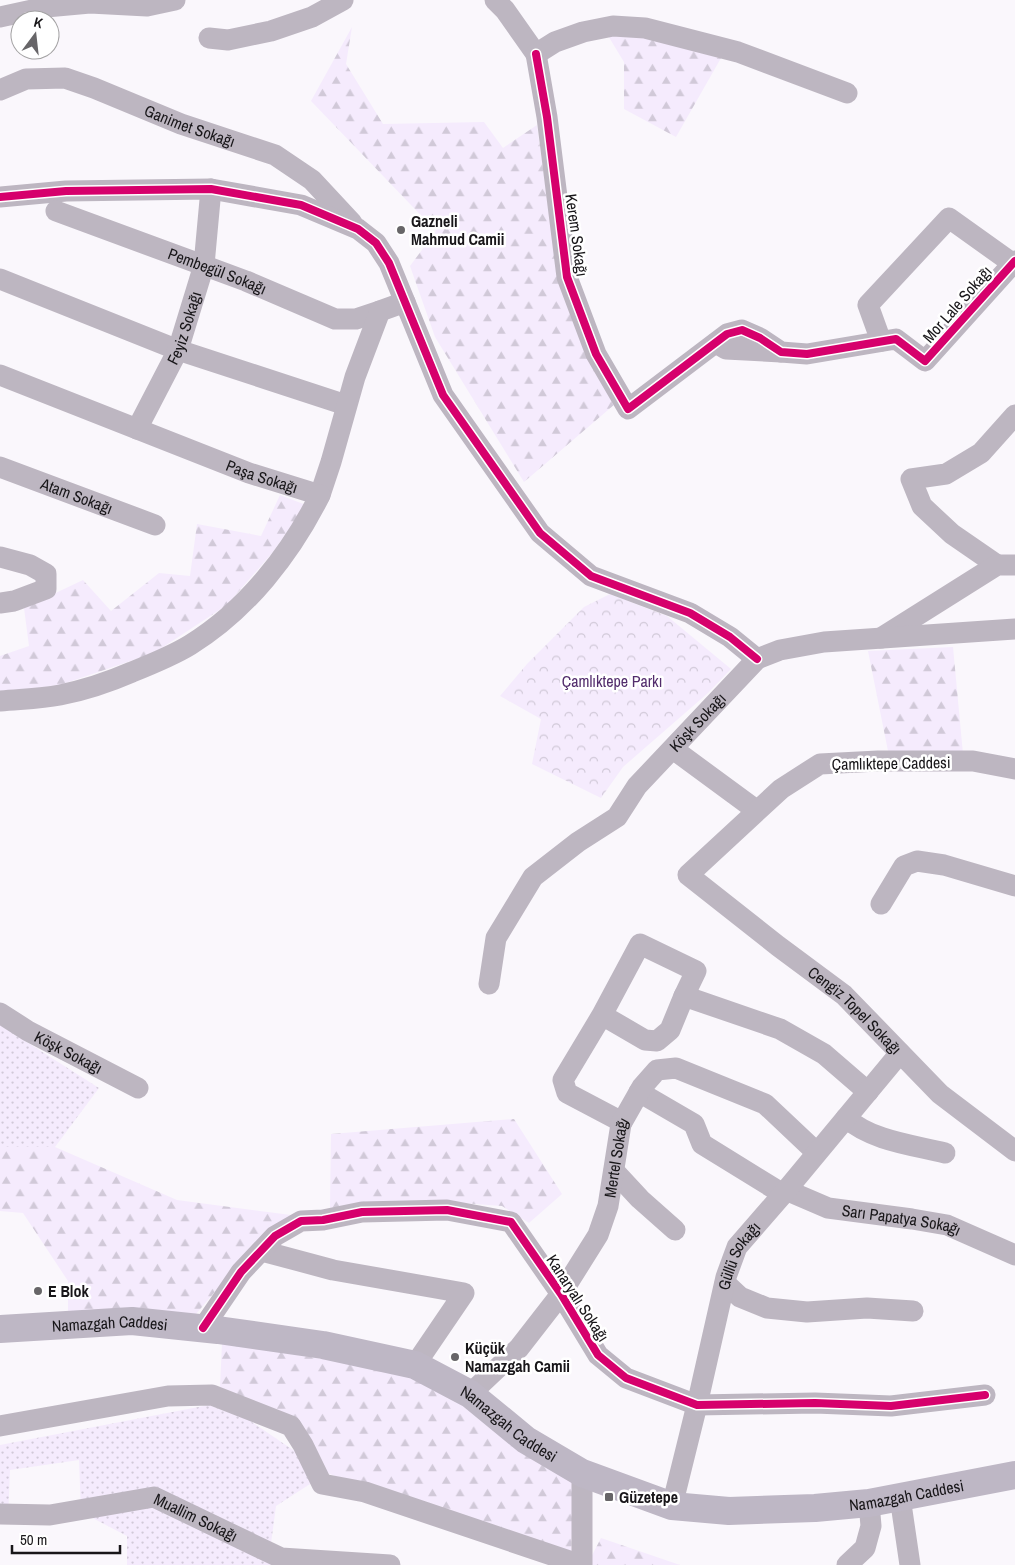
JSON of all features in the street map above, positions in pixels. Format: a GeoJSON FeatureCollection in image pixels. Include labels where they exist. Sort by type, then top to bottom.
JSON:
{"type":"FeatureCollection","features":[{"type":"Feature","properties":{"kind":"main road","name":"Namazgah Caddesi"},"geometry":{"type":"LineString","coordinates":[[0,1329],[132,1321],[203,1328],[323,1345],[415,1366],[470,1394],[526,1440],[582,1473],[672,1506],[729,1511],[815,1508],[869,1503],[1015,1475]]}},
{"type":"Feature","properties":{"kind":"street"},"geometry":{"type":"LineString","coordinates":[[0,17],[46,7],[90,3],[148,6],[175,0]]}},
{"type":"Feature","properties":{"kind":"street"},"geometry":{"type":"LineString","coordinates":[[209,38],[228,40],[271,31],[312,17],[343,0]]}},
{"type":"Feature","properties":{"kind":"street","name":"Kerem Sokağı"},"geometry":{"type":"LineString","coordinates":[[496,0],[536,54],[548,117],[567,277],[596,354],[628,409]]}},
{"type":"Feature","properties":{"kind":"street"},"geometry":{"type":"LineString","coordinates":[[536,54],[555,42],[583,32],[612,26],[645,28],[738,52],[847,92]]}},
{"type":"Feature","properties":{"kind":"street","name":"Ganimet Sokağı"},"geometry":{"type":"LineString","coordinates":[[0,90],[26,79],[65,78],[181,124],[275,155],[312,180],[358,229]]}},
{"type":"Feature","properties":{"kind":"street"},"geometry":{"type":"LineString","coordinates":[[0,197],[66,191],[211,189],[301,205],[358,229],[376,243],[389,264],[443,395],[540,533],[591,576],[690,613],[730,637],[757,659]]}},
{"type":"Feature","properties":{"kind":"street","name":"Feyiz Sokağı"},"geometry":{"type":"LineString","coordinates":[[138,429],[178,350],[204,265],[211,189]]}},
{"type":"Feature","properties":{"kind":"street","name":"Pembegül Sokağı"},"geometry":{"type":"LineString","coordinates":[[56,210],[204,265],[335,319],[356,319],[380,311]]}},
{"type":"Feature","properties":{"kind":"street"},"geometry":{"type":"LineString","coordinates":[[882,341],[868,305],[949,218],[1013,262]]}},
{"type":"Feature","properties":{"kind":"street","name":"Mor Lale Sokağı"},"geometry":{"type":"LineString","coordinates":[[628,409],[727,334],[742,330],[760,338],[781,352],[807,354],[896,339],[925,361],[1013,262]]}},
{"type":"Feature","properties":{"kind":"street"},"geometry":{"type":"LineString","coordinates":[[0,279],[178,350],[346,405]]}},
{"type":"Feature","properties":{"kind":"street"},"geometry":{"type":"LineString","coordinates":[[380,311],[405,302]]}},
{"type":"Feature","properties":{"kind":"street","name":"Paşa Sokağı"},"geometry":{"type":"LineString","coordinates":[[0,375],[249,473],[320,495],[346,405],[380,311]]}},
{"type":"Feature","properties":{"kind":"street"},"geometry":{"type":"LineString","coordinates":[[879,639],[1006,565],[952,534],[922,506],[911,479],[946,474],[981,453],[1015,415]]}},
{"type":"Feature","properties":{"kind":"street","name":"Atam Sokağı"},"geometry":{"type":"LineString","coordinates":[[0,467],[155,524]]}},
{"type":"Feature","properties":{"kind":"street"},"geometry":{"type":"LineString","coordinates":[[0,701],[60,695],[85,689],[156,662],[190,645],[227,618],[259,586],[287,550],[309,517],[320,495]]}},
{"type":"Feature","properties":{"kind":"street"},"geometry":{"type":"LineString","coordinates":[[0,557],[30,565],[46,574],[46,589],[0,604]]}},
{"type":"Feature","properties":{"kind":"street","name":"Köşk Sokağı"},"geometry":{"type":"LineString","coordinates":[[489,984],[496,938],[533,877],[578,842],[617,818],[637,786],[757,659],[780,650],[824,642],[1015,630]]}},
{"type":"Feature","properties":{"kind":"street"},"geometry":{"type":"LineString","coordinates":[[673,749],[756,810]]}},
{"type":"Feature","properties":{"kind":"street","name":"Çamlıktepe Caddesi"},"geometry":{"type":"LineString","coordinates":[[688,875],[744,825],[756,810],[781,789],[820,764],[878,761],[973,762],[1015,769]]}},
{"type":"Feature","properties":{"kind":"street"},"geometry":{"type":"LineString","coordinates":[[880,904],[904,866],[917,861],[944,864],[1015,886]]}},
{"type":"Feature","properties":{"kind":"street","name":"Cengiz Topel Sokağı"},"geometry":{"type":"LineString","coordinates":[[688,875],[844,995],[940,1094],[1015,1151]]}},
{"type":"Feature","properties":{"kind":"street"},"geometry":{"type":"LineString","coordinates":[[602,1015],[645,1040],[657,1041],[670,1030],[696,971],[640,944],[602,1015],[563,1080],[566,1093],[622,1122]]}},
{"type":"Feature","properties":{"kind":"street"},"geometry":{"type":"LineString","coordinates":[[684,996],[780,1029],[824,1054],[868,1092]]}},
{"type":"Feature","properties":{"kind":"street","name":"Köşk Sokağı"},"geometry":{"type":"LineString","coordinates":[[0,1012],[28,1031],[138,1088]]}},
{"type":"Feature","properties":{"kind":"street","name":"Güllü Sokağı"},"geometry":{"type":"LineString","coordinates":[[672,1506],[725,1283],[737,1247],[900,1053]]}},
{"type":"Feature","properties":{"kind":"street","name":"Mertel Sokağı"},"geometry":{"type":"LineString","coordinates":[[470,1394],[519,1348],[561,1294],[598,1235],[608,1206],[622,1122],[639,1092],[657,1070],[676,1068],[765,1104],[816,1152]]}},
{"type":"Feature","properties":{"kind":"street","name":"Sarı Papatya Sokağı"},"geometry":{"type":"LineString","coordinates":[[639,1092],[694,1124],[702,1144],[785,1192],[828,1208],[912,1218],[947,1226],[1015,1255]]}},
{"type":"Feature","properties":{"kind":"street"},"geometry":{"type":"LineString","coordinates":[[846,1118],[856,1127],[886,1138],[945,1153]]}},
{"type":"Feature","properties":{"kind":"street"},"geometry":{"type":"LineString","coordinates":[[614,1170],[640,1199],[675,1230]]}},
{"type":"Feature","properties":{"kind":"street","name":"Kanaryalı Sokağı"},"geometry":{"type":"LineString","coordinates":[[203,1328],[241,1272],[275,1236],[300,1221],[323,1220],[362,1212],[447,1210],[511,1222],[561,1294],[598,1355],[626,1378],[697,1405],[815,1403],[891,1406],[985,1395]]}},
{"type":"Feature","properties":{"kind":"street"},"geometry":{"type":"LineString","coordinates":[[262,1251],[333,1270],[464,1293],[415,1366]]}},
{"type":"Feature","properties":{"kind":"street"},"geometry":{"type":"LineString","coordinates":[[725,1283],[740,1297],[767,1308],[806,1312],[867,1308],[913,1311]]}},
{"type":"Feature","properties":{"kind":"street"},"geometry":{"type":"LineString","coordinates":[[0,1426],[168,1396],[212,1394],[291,1426],[303,1445],[322,1484],[364,1492],[582,1565],[582,1473]]}},
{"type":"Feature","properties":{"kind":"street","name":"Muallim Sokağı"},"geometry":{"type":"LineString","coordinates":[[0,1514],[50,1515],[154,1497],[281,1558],[390,1565]]}},
{"type":"Feature","properties":{"kind":"street"},"geometry":{"type":"LineString","coordinates":[[900,1497],[910,1565]]}},
{"type":"Feature","properties":{"kind":"street"},"geometry":{"type":"LineString","coordinates":[[847,1565],[865,1548],[871,1526],[869,1503]]}},
{"type":"Feature","properties":{"kind":"green space"},"geometry":{"type":"Polygon","coordinates":[[[352,27],[346,64],[383,124],[484,122],[503,148],[537,125],[557,270],[615,404],[524,482],[435,337],[410,266],[436,231],[311,101],[352,27]]]}},
{"type":"Feature","properties":{"kind":"green space"},"geometry":{"type":"Polygon","coordinates":[[[607,34],[641,37],[721,58],[676,137],[624,109],[624,62],[607,34]]]}},
{"type":"Feature","properties":{"kind":"green space"},"geometry":{"type":"Polygon","coordinates":[[[280,495],[306,505],[273,552],[227,605],[154,653],[60,685],[0,693],[0,656],[29,646],[24,608],[83,580],[111,611],[159,573],[190,576],[197,524],[261,536],[280,495]]]}},
{"type":"Feature","properties":{"kind":"green space","name":"Çamlıktepe Parkı"},"geometry":{"type":"Polygon","coordinates":[[[610,594],[667,616],[731,669],[708,693],[623,767],[601,798],[532,764],[541,719],[500,696],[527,664],[584,607],[610,594]]]}},
{"type":"Feature","properties":{"kind":"green space"},"geometry":{"type":"Polygon","coordinates":[[[953,647],[963,754],[888,751],[868,651],[953,647]]]}},
{"type":"Feature","properties":{"kind":"green space"},"geometry":{"type":"Polygon","coordinates":[[[0,1025],[99,1088],[55,1147],[0,1147],[0,1025]]]}},
{"type":"Feature","properties":{"kind":"green space"},"geometry":{"type":"Polygon","coordinates":[[[514,1119],[562,1194],[529,1223],[502,1206],[422,1200],[330,1208],[331,1134],[514,1119]]]}},
{"type":"Feature","properties":{"kind":"green space"},"geometry":{"type":"Polygon","coordinates":[[[0,1147],[55,1147],[177,1200],[291,1215],[247,1254],[196,1314],[68,1312],[68,1281],[23,1213],[0,1211],[0,1147]]]}},
{"type":"Feature","properties":{"kind":"green space"},"geometry":{"type":"Polygon","coordinates":[[[222,1343],[412,1373],[574,1475],[571,1562],[327,1473],[295,1422],[220,1387],[222,1343]]]}},
{"type":"Feature","properties":{"kind":"green space"},"geometry":{"type":"Polygon","coordinates":[[[209,1405],[249,1420],[327,1473],[276,1506],[270,1551],[271,1565],[127,1565],[127,1536],[81,1512],[79,1460],[10,1470],[8,1520],[0,1521],[0,1445],[209,1405]]]}},
{"type":"Feature","properties":{"kind":"green space"},"geometry":{"type":"Polygon","coordinates":[[[601,1538],[680,1565],[587,1565],[601,1538]]]}},
{"type":"Feature","properties":{"kind":"cycle path"},"geometry":{"type":"LineString","coordinates":[[536,54],[547,117],[567,277],[596,354],[628,409],[727,334],[742,330],[760,338],[781,352],[807,354],[896,339],[925,361],[1015,261]]}},
{"type":"Feature","properties":{"kind":"cycle path"},"geometry":{"type":"LineString","coordinates":[[0,197],[66,191],[211,189],[301,205],[358,229],[376,243],[389,263],[443,395],[540,533],[591,576],[690,613],[730,637],[757,659]]}},
{"type":"Feature","properties":{"kind":"cycle path"},"geometry":{"type":"LineString","coordinates":[[203,1328],[241,1272],[275,1236],[301,1221],[323,1220],[362,1212],[447,1210],[511,1222],[561,1294],[598,1355],[626,1378],[697,1405],[815,1403],[891,1406],[985,1395]]}},
{"type":"Feature","properties":{"kind":"place","name":"Gazneli Mahmud Camii"},"geometry":{"type":"Point","coordinates":[401,230]}},
{"type":"Feature","properties":{"kind":"place","name":"E Blok"},"geometry":{"type":"Point","coordinates":[38,1291]}},
{"type":"Feature","properties":{"kind":"place","name":"Küçük Namazgah Camii"},"geometry":{"type":"Point","coordinates":[455,1357]}},
{"type":"Feature","properties":{"kind":"place","name":"Güzetepe"},"geometry":{"type":"Point","coordinates":[609,1497]}}]}
